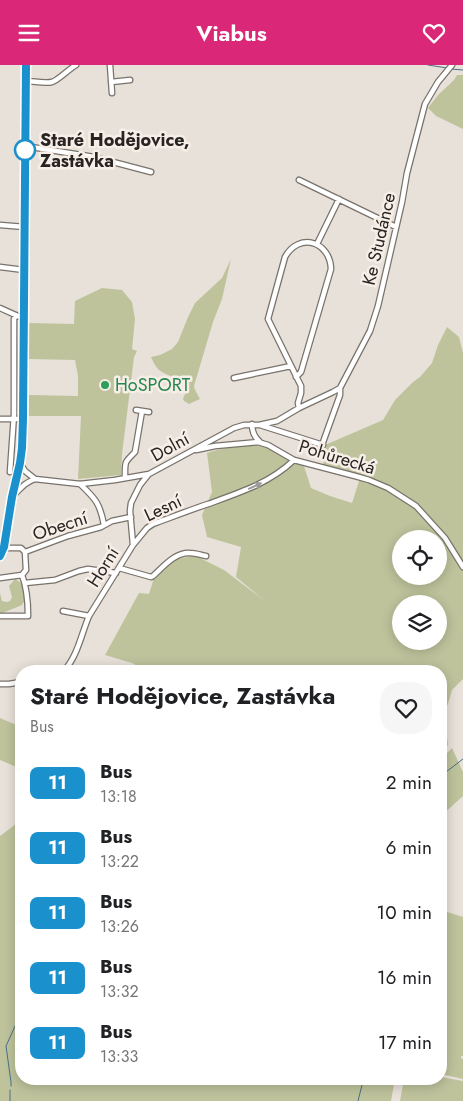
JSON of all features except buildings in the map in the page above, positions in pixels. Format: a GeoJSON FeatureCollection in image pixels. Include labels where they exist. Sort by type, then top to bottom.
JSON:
{"type":"FeatureCollection","features":[{"type":"Feature","properties":{"kind":"street"},"geometry":{"type":"LineString","coordinates":[[0,556],[4,547],[22,448],[26,65]]}},
{"type":"Feature","properties":{"kind":"street"},"geometry":{"type":"LineString","coordinates":[[26,81],[51,82],[60,78],[68,69],[76,65]]}},
{"type":"Feature","properties":{"kind":"street"},"geometry":{"type":"LineString","coordinates":[[110,65],[112,93]]}},
{"type":"Feature","properties":{"kind":"street","name":"Ke Studánce"},"geometry":{"type":"LineString","coordinates":[[259,425],[322,445],[340,395],[340,388],[370,331],[378,306],[407,173],[425,104],[452,65]]}},
{"type":"Feature","properties":{"kind":"street"},"geometry":{"type":"LineString","coordinates":[[111,82],[130,81]]}},
{"type":"Feature","properties":{"kind":"street"},"geometry":{"type":"LineString","coordinates":[[26,146],[94,157],[151,173]]}},
{"type":"Feature","properties":{"kind":"street"},"geometry":{"type":"LineString","coordinates":[[299,180],[396,227]]}},
{"type":"Feature","properties":{"kind":"street"},"geometry":{"type":"LineString","coordinates":[[317,245],[340,199]]}},
{"type":"Feature","properties":{"kind":"street"},"geometry":{"type":"LineString","coordinates":[[0,225],[25,227]]}},
{"type":"Feature","properties":{"kind":"street"},"geometry":{"type":"LineString","coordinates":[[296,377],[301,372],[331,269],[328,255],[317,245],[309,242],[300,243],[288,251],[268,319],[291,366],[296,377],[302,389],[298,403],[299,408]]}},
{"type":"Feature","properties":{"kind":"street"},"geometry":{"type":"LineString","coordinates":[[0,267],[24,270]]}},
{"type":"Feature","properties":{"kind":"street"},"geometry":{"type":"LineString","coordinates":[[0,308],[24,317]]}},
{"type":"Feature","properties":{"kind":"street"},"geometry":{"type":"LineString","coordinates":[[10,472],[13,466],[14,319],[16,315]]}},
{"type":"Feature","properties":{"kind":"street"},"geometry":{"type":"LineString","coordinates":[[234,378],[291,366]]}},
{"type":"Feature","properties":{"kind":"street"},"geometry":{"type":"LineString","coordinates":[[14,384],[23,386]]}},
{"type":"Feature","properties":{"kind":"street","name":"Dolní"},"geometry":{"type":"LineString","coordinates":[[35,479],[80,484],[149,474],[234,428],[277,421],[340,388]]}},
{"type":"Feature","properties":{"kind":"street"},"geometry":{"type":"LineString","coordinates":[[136,410],[149,412]]}},
{"type":"Feature","properties":{"kind":"street"},"geometry":{"type":"LineString","coordinates":[[125,478],[126,461],[135,452],[142,411]]}},
{"type":"Feature","properties":{"kind":"street"},"geometry":{"type":"LineString","coordinates":[[0,419],[23,419]]}},
{"type":"Feature","properties":{"kind":"street"},"geometry":{"type":"LineString","coordinates":[[252,425],[255,438],[261,443]]}},
{"type":"Feature","properties":{"kind":"street","name":"Pohůrecká"},"geometry":{"type":"LineString","coordinates":[[192,451],[235,444],[261,443],[294,460],[355,475],[388,488],[416,505],[445,538],[463,567]]}},
{"type":"Feature","properties":{"kind":"street","name":"Lesní"},"geometry":{"type":"LineString","coordinates":[[133,545],[147,528],[154,524],[237,494],[266,481],[286,468],[294,460]]}},
{"type":"Feature","properties":{"kind":"street"},"geometry":{"type":"LineString","coordinates":[[20,463],[25,471],[35,479]]}},
{"type":"Feature","properties":{"kind":"street","name":"Horní"},"geometry":{"type":"LineString","coordinates":[[68,665],[76,653],[89,616],[133,545],[131,503],[134,495],[149,474]]}},
{"type":"Feature","properties":{"kind":"street"},"geometry":{"type":"LineString","coordinates":[[12,497],[27,482],[35,479]]}},
{"type":"Feature","properties":{"kind":"street"},"geometry":{"type":"LineString","coordinates":[[80,484],[98,502],[104,525]]}},
{"type":"Feature","properties":{"kind":"street","name":"Obecní"},"geometry":{"type":"LineString","coordinates":[[25,552],[68,536],[97,528],[112,521],[131,517]]}},
{"type":"Feature","properties":{"kind":"street"},"geometry":{"type":"LineString","coordinates":[[0,578],[22,575],[26,570],[25,552],[21,548],[4,547]]}},
{"type":"Feature","properties":{"kind":"street"},"geometry":{"type":"LineString","coordinates":[[119,568],[151,577],[180,554],[189,552],[206,557]]}},
{"type":"Feature","properties":{"kind":"street"},"geometry":{"type":"LineString","coordinates":[[25,583],[55,580],[88,569],[116,573]]}},
{"type":"Feature","properties":{"kind":"street"},"geometry":{"type":"LineString","coordinates":[[0,616],[28,616],[28,603],[22,575]]}},
{"type":"Feature","properties":{"kind":"street"},"geometry":{"type":"LineString","coordinates":[[64,611],[89,616]]}},
{"type":"Feature","properties":{"kind":"street"},"geometry":{"type":"LineString","coordinates":[[0,683],[15,683]]}},
{"type":"Feature","properties":{"kind":"green space"},"geometry":{"type":"Polygon","coordinates":[[[457,75],[463,75],[463,129],[436,116],[428,108],[457,75]]]}},
{"type":"Feature","properties":{"kind":"green space"},"geometry":{"type":"Polygon","coordinates":[[[231,259],[222,299],[213,322],[194,386],[200,399],[189,404],[183,399],[186,382],[160,371],[151,357],[172,349],[178,342],[195,303],[222,278],[231,259]]]}},
{"type":"Feature","properties":{"kind":"green space","name":"HoSPORT"},"geometry":{"type":"Polygon","coordinates":[[[102,288],[122,290],[132,302],[135,319],[132,349],[137,351],[134,357],[121,475],[78,479],[81,416],[29,416],[29,395],[78,396],[78,376],[75,360],[29,359],[29,323],[74,324],[75,301],[102,288]]]}},
{"type":"Feature","properties":{"kind":"green space"},"geometry":{"type":"Polygon","coordinates":[[[447,327],[459,337],[463,353],[463,679],[452,690],[447,706],[447,665],[136,665],[105,655],[139,593],[149,594],[154,578],[161,570],[175,560],[196,556],[224,570],[265,601],[236,577],[241,547],[207,537],[202,515],[212,492],[207,453],[244,446],[269,448],[304,466],[311,488],[352,503],[361,475],[323,466],[325,445],[383,420],[395,400],[432,363],[447,327]]]}},
{"type":"Feature","properties":{"kind":"green space"},"geometry":{"type":"Polygon","coordinates":[[[15,579],[23,587],[25,594],[24,602],[22,605],[0,614],[0,593],[2,601],[10,601],[12,597],[9,586],[15,579]]]}},
{"type":"Feature","properties":{"kind":"green space"},"geometry":{"type":"Polygon","coordinates":[[[0,718],[15,724],[15,766],[0,760],[0,718]]]}},
{"type":"Feature","properties":{"kind":"green space"},"geometry":{"type":"Polygon","coordinates":[[[452,748],[463,772],[463,796],[447,811],[447,753],[452,748]]]}},
{"type":"Feature","properties":{"kind":"green space"},"geometry":{"type":"Polygon","coordinates":[[[15,825],[15,1085],[394,1085],[391,1101],[0,1101],[0,836],[15,825]]]}},
{"type":"Feature","properties":{"kind":"green space"},"geometry":{"type":"Polygon","coordinates":[[[447,912],[463,917],[463,1056],[461,1058],[463,1059],[463,1079],[447,1075],[447,912]]]}},
{"type":"Feature","properties":{"kind":"green space"},"geometry":{"type":"Polygon","coordinates":[[[447,1078],[463,1081],[463,1101],[400,1101],[403,1085],[447,1085],[447,1078]]]}},
{"type":"Feature","properties":{"kind":"waterway"},"geometry":{"type":"LineString","coordinates":[[428,65],[447,68]]}},
{"type":"Feature","properties":{"kind":"waterway"},"geometry":{"type":"LineString","coordinates":[[451,69],[463,70]]}},
{"type":"Feature","properties":{"kind":"waterway"},"geometry":{"type":"LineString","coordinates":[[447,771],[463,759]]}},
{"type":"Feature","properties":{"kind":"waterway"},"geometry":{"type":"LineString","coordinates":[[11,1086],[6,1046],[15,1026]]}},
{"type":"Feature","properties":{"kind":"waterway"},"geometry":{"type":"LineString","coordinates":[[358,1101],[362,1085]]}},
{"type":"Feature","properties":{"kind":"waterway"},"geometry":{"type":"LineString","coordinates":[[10,1090],[10,1101]]}},
{"type":"Feature","properties":{"kind":"bus line","name":"11"},"geometry":{"type":"LineString","coordinates":[[0,556],[4,547],[22,448],[26,65]]}},
{"type":"Feature","properties":{"kind":"place","name":"Staré Hodějovice, Zastávka"},"geometry":{"type":"Point","coordinates":[25,150]}},
{"type":"Feature","properties":{"kind":"place","name":"HoSPORT"},"geometry":{"type":"Point","coordinates":[105,385]}}]}
